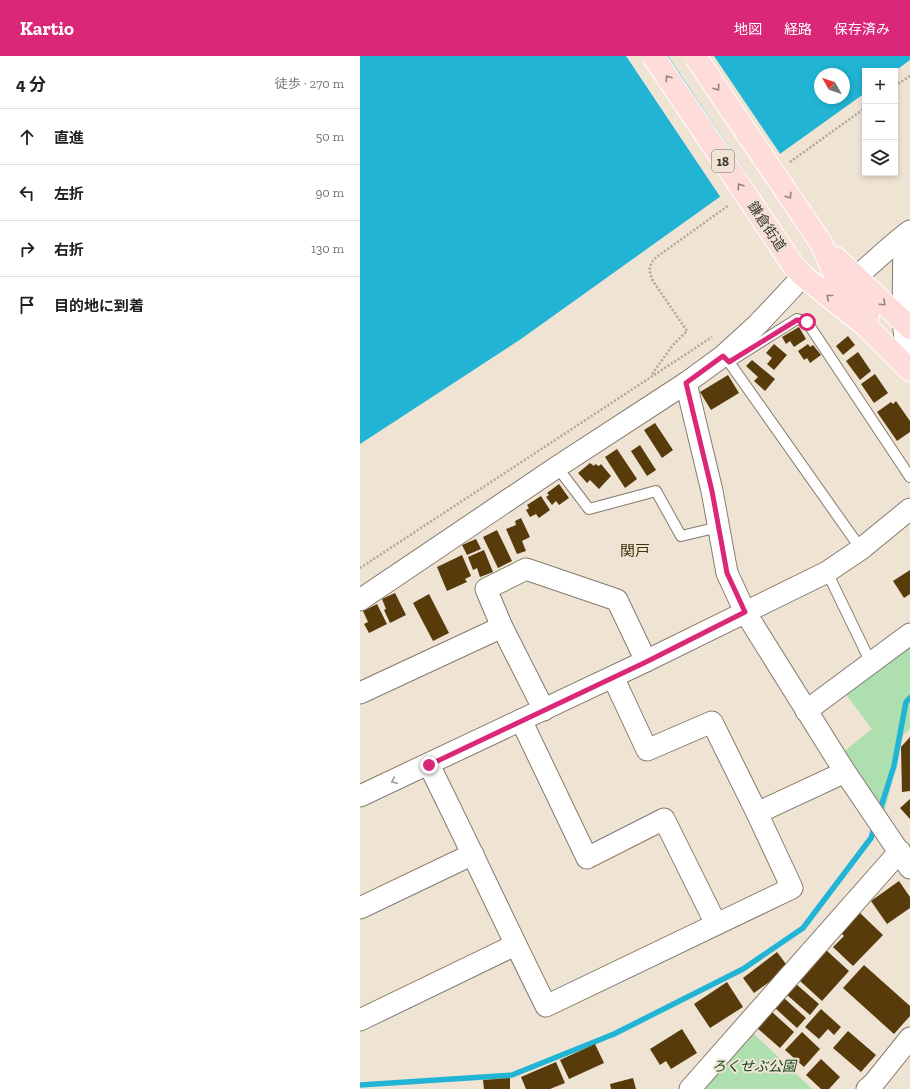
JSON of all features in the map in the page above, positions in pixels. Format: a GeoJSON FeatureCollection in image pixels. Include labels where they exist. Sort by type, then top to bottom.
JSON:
{"type":"FeatureCollection","features":[{"type":"Feature","properties":{"kind":"main road","name":"鎌倉街道"},"geometry":{"type":"LineString","coordinates":[[653,56],[798,270],[866,326],[910,370]]}},
{"type":"Feature","properties":{"kind":"main road","name":"18"},"geometry":{"type":"LineString","coordinates":[[695,56],[821,243],[837,279],[910,362]]}},
{"type":"Feature","properties":{"kind":"main road","name":"18"},"geometry":{"type":"LineString","coordinates":[[821,243],[906,325]]}},
{"type":"Feature","properties":{"kind":"street"},"geometry":{"type":"LineString","coordinates":[[856,277],[907,233]]}},
{"type":"Feature","properties":{"kind":"street"},"geometry":{"type":"LineString","coordinates":[[907,233],[906,325],[904,338],[910,345]]}},
{"type":"Feature","properties":{"kind":"street"},"geometry":{"type":"LineString","coordinates":[[360,600],[557,467],[686,383],[726,359],[758,324],[798,270]]}},
{"type":"Feature","properties":{"kind":"street"},"geometry":{"type":"LineString","coordinates":[[686,383],[712,491],[727,573],[745,612],[806,711],[845,772],[905,860],[690,1089]]}},
{"type":"Feature","properties":{"kind":"street"},"geometry":{"type":"LineString","coordinates":[[360,796],[429,765],[646,662],[827,572],[861,549],[910,509]]}},
{"type":"Feature","properties":{"kind":"street"},"geometry":{"type":"LineString","coordinates":[[544,710],[502,627],[486,588],[526,569],[617,600],[646,662]]}},
{"type":"Feature","properties":{"kind":"street"},"geometry":{"type":"LineString","coordinates":[[360,693],[502,627]]}},
{"type":"Feature","properties":{"kind":"street"},"geometry":{"type":"LineString","coordinates":[[806,711],[910,634]]}},
{"type":"Feature","properties":{"kind":"street"},"geometry":{"type":"LineString","coordinates":[[429,765],[546,1006],[792,888],[758,813],[712,722],[648,750],[613,677]]}},
{"type":"Feature","properties":{"kind":"street"},"geometry":{"type":"LineString","coordinates":[[516,723],[587,858],[664,819],[716,924]]}},
{"type":"Feature","properties":{"kind":"street"},"geometry":{"type":"LineString","coordinates":[[758,813],[845,772]]}},
{"type":"Feature","properties":{"kind":"street"},"geometry":{"type":"LineString","coordinates":[[360,908],[473,854]]}},
{"type":"Feature","properties":{"kind":"street"},"geometry":{"type":"LineString","coordinates":[[360,1020],[515,944]]}},
{"type":"Feature","properties":{"kind":"street"},"geometry":{"type":"LineString","coordinates":[[867,1089],[873,1084],[910,1038]]}},
{"type":"Feature","properties":{"kind":"lane"},"geometry":{"type":"LineString","coordinates":[[861,549],[726,359],[797,320],[807,322],[910,477]]}},
{"type":"Feature","properties":{"kind":"lane"},"geometry":{"type":"LineString","coordinates":[[557,467],[588,509],[656,491],[681,536],[719,527]]}},
{"type":"Feature","properties":{"kind":"lane"},"geometry":{"type":"LineString","coordinates":[[827,572],[871,663]]}},
{"type":"Feature","properties":{"kind":"path"},"geometry":{"type":"LineString","coordinates":[[898,84],[910,76]]}},
{"type":"Feature","properties":{"kind":"path"},"geometry":{"type":"LineString","coordinates":[[787,163],[862,110]]}},
{"type":"Feature","properties":{"kind":"path"},"geometry":{"type":"LineString","coordinates":[[651,377],[673,345],[687,331],[653,281],[649,266],[652,260],[730,204]]}},
{"type":"Feature","properties":{"kind":"path"},"geometry":{"type":"LineString","coordinates":[[360,568],[714,336]]}},
{"type":"Feature","properties":{"kind":"green space"},"geometry":{"type":"Polygon","coordinates":[[[910,646],[910,729],[903,735],[883,819],[842,753],[872,729],[845,693],[910,646]]]}},
{"type":"Feature","properties":{"kind":"green space","name":"ろくせぶ公園"},"geometry":{"type":"Polygon","coordinates":[[[753,1033],[812,1089],[703,1089],[753,1033]]]}},
{"type":"Feature","properties":{"kind":"water"},"geometry":{"type":"Polygon","coordinates":[[[360,56],[910,56],[910,60],[898,69],[862,68],[862,95],[850,104],[850,68],[814,68],[814,104],[850,104],[521,339],[360,444],[360,56]]]}},
{"type":"Feature","properties":{"kind":"pier"},"geometry":{"type":"Polygon","coordinates":[[[626,56],[666,56],[748,179],[721,198],[626,56]]]}},
{"type":"Feature","properties":{"kind":"pier"},"geometry":{"type":"Polygon","coordinates":[[[668,56],[714,56],[781,155],[749,178],[668,56]]]}},
{"type":"Feature","properties":{"kind":"building"},"geometry":{"type":"Polygon","coordinates":[[[799,327],[806,339],[794,347],[790,341],[786,344],[782,337],[799,327]]]}},
{"type":"Feature","properties":{"kind":"building"},"geometry":{"type":"Polygon","coordinates":[[[848,336],[855,345],[843,355],[836,346],[848,336]]]}},
{"type":"Feature","properties":{"kind":"building"},"geometry":{"type":"Polygon","coordinates":[[[774,344],[787,355],[774,370],[767,364],[772,358],[766,353],[774,344]]]}},
{"type":"Feature","properties":{"kind":"building"},"geometry":{"type":"Polygon","coordinates":[[[808,344],[810,347],[813,345],[821,355],[810,363],[807,358],[804,360],[798,351],[808,344]]]}},
{"type":"Feature","properties":{"kind":"building"},"geometry":{"type":"Polygon","coordinates":[[[858,352],[871,371],[860,380],[846,361],[858,352]]]}},
{"type":"Feature","properties":{"kind":"building"},"geometry":{"type":"Polygon","coordinates":[[[752,360],[775,379],[765,391],[754,381],[758,377],[746,366],[752,360]]]}},
{"type":"Feature","properties":{"kind":"building"},"geometry":{"type":"Polygon","coordinates":[[[875,374],[888,393],[874,403],[861,384],[875,374]]]}},
{"type":"Feature","properties":{"kind":"building"},"geometry":{"type":"Polygon","coordinates":[[[728,375],[739,393],[711,410],[700,392],[728,375]]]}},
{"type":"Feature","properties":{"kind":"building"},"geometry":{"type":"Polygon","coordinates":[[[896,401],[910,421],[910,432],[897,441],[877,412],[891,402],[893,404],[896,401]]]}},
{"type":"Feature","properties":{"kind":"building"},"geometry":{"type":"Polygon","coordinates":[[[655,423],[673,450],[662,458],[644,430],[655,423]]]}},
{"type":"Feature","properties":{"kind":"building"},"geometry":{"type":"Polygon","coordinates":[[[640,445],[656,470],[647,476],[631,451],[640,445]]]}},
{"type":"Feature","properties":{"kind":"building"},"geometry":{"type":"Polygon","coordinates":[[[617,449],[637,479],[625,488],[605,457],[617,449]]]}},
{"type":"Feature","properties":{"kind":"building"},"geometry":{"type":"Polygon","coordinates":[[[590,463],[594,466],[595,464],[599,466],[601,464],[611,476],[599,489],[590,480],[587,483],[578,473],[590,463]]]}},
{"type":"Feature","properties":{"kind":"building"},"geometry":{"type":"Polygon","coordinates":[[[559,484],[569,498],[559,505],[556,501],[552,505],[546,497],[549,495],[547,493],[559,484]]]}},
{"type":"Feature","properties":{"kind":"building"},"geometry":{"type":"Polygon","coordinates":[[[541,496],[550,510],[539,518],[536,514],[530,517],[526,510],[529,508],[527,505],[541,496]]]}},
{"type":"Feature","properties":{"kind":"building"},"geometry":{"type":"Polygon","coordinates":[[[521,518],[530,537],[522,541],[526,551],[517,554],[506,529],[516,525],[515,521],[521,518]]]}},
{"type":"Feature","properties":{"kind":"building"},"geometry":{"type":"Polygon","coordinates":[[[497,530],[512,561],[498,568],[483,537],[497,530]]]}},
{"type":"Feature","properties":{"kind":"building"},"geometry":{"type":"Polygon","coordinates":[[[476,539],[481,549],[467,555],[462,545],[476,539]]]}},
{"type":"Feature","properties":{"kind":"building"},"geometry":{"type":"Polygon","coordinates":[[[484,550],[493,572],[480,577],[477,568],[473,570],[468,557],[484,550]]]}},
{"type":"Feature","properties":{"kind":"building"},"geometry":{"type":"Polygon","coordinates":[[[462,555],[471,576],[465,579],[467,582],[447,591],[437,567],[462,555]]]}},
{"type":"Feature","properties":{"kind":"building"},"geometry":{"type":"Polygon","coordinates":[[[910,570],[910,594],[904,598],[893,581],[910,570]]]}},
{"type":"Feature","properties":{"kind":"building"},"geometry":{"type":"Polygon","coordinates":[[[395,593],[406,615],[390,623],[384,610],[386,609],[382,599],[395,593]]]}},
{"type":"Feature","properties":{"kind":"building"},"geometry":{"type":"Polygon","coordinates":[[[429,594],[449,633],[433,641],[413,603],[429,594]]]}},
{"type":"Feature","properties":{"kind":"building"},"geometry":{"type":"Polygon","coordinates":[[[377,604],[387,624],[369,633],[364,624],[368,622],[363,611],[377,604]]]}},
{"type":"Feature","properties":{"kind":"building"},"geometry":{"type":"Polygon","coordinates":[[[910,737],[910,791],[902,792],[901,747],[910,737]]]}},
{"type":"Feature","properties":{"kind":"building"},"geometry":{"type":"Polygon","coordinates":[[[910,799],[910,819],[900,808],[910,799]]]}},
{"type":"Feature","properties":{"kind":"building"},"geometry":{"type":"Polygon","coordinates":[[[899,881],[910,897],[910,908],[887,924],[871,901],[899,881]]]}},
{"type":"Feature","properties":{"kind":"building"},"geometry":{"type":"Polygon","coordinates":[[[860,913],[883,935],[853,966],[833,947],[844,936],[841,933],[860,913]]]}},
{"type":"Feature","properties":{"kind":"building"},"geometry":{"type":"Polygon","coordinates":[[[826,950],[849,971],[822,1001],[799,980],[826,950]]]}},
{"type":"Feature","properties":{"kind":"building"},"geometry":{"type":"Polygon","coordinates":[[[777,952],[789,968],[754,993],[743,978],[777,952]]]}},
{"type":"Feature","properties":{"kind":"building"},"geometry":{"type":"Polygon","coordinates":[[[864,965],[910,1006],[910,1016],[894,1034],[843,988],[864,965]]]}},
{"type":"Feature","properties":{"kind":"building"},"geometry":{"type":"Polygon","coordinates":[[[727,982],[743,1007],[710,1028],[694,1004],[727,982]]]}},
{"type":"Feature","properties":{"kind":"building"},"geometry":{"type":"Polygon","coordinates":[[[796,984],[819,1004],[810,1015],[787,995],[796,984]]]}},
{"type":"Feature","properties":{"kind":"building"},"geometry":{"type":"Polygon","coordinates":[[[784,998],[806,1018],[797,1028],[775,1008],[784,998]]]}},
{"type":"Feature","properties":{"kind":"building"},"geometry":{"type":"Polygon","coordinates":[[[821,1009],[841,1027],[834,1035],[828,1029],[819,1039],[805,1027],[821,1009]]]}},
{"type":"Feature","properties":{"kind":"building"},"geometry":{"type":"Polygon","coordinates":[[[772,1012],[794,1032],[780,1048],[757,1028],[772,1012]]]}},
{"type":"Feature","properties":{"kind":"building"},"geometry":{"type":"Polygon","coordinates":[[[682,1029],[697,1053],[671,1069],[666,1061],[660,1065],[650,1049],[682,1029]]]}},
{"type":"Feature","properties":{"kind":"building"},"geometry":{"type":"Polygon","coordinates":[[[848,1031],[876,1055],[861,1072],[833,1048],[848,1031]]]}},
{"type":"Feature","properties":{"kind":"building"},"geometry":{"type":"Polygon","coordinates":[[[802,1032],[820,1049],[804,1067],[785,1050],[802,1032]]]}},
{"type":"Feature","properties":{"kind":"building"},"geometry":{"type":"Polygon","coordinates":[[[595,1044],[604,1063],[569,1079],[560,1060],[595,1044]]]}},
{"type":"Feature","properties":{"kind":"building"},"geometry":{"type":"Polygon","coordinates":[[[821,1059],[840,1077],[829,1089],[821,1089],[806,1075],[821,1059]]]}},
{"type":"Feature","properties":{"kind":"building"},"geometry":{"type":"Polygon","coordinates":[[[556,1062],[565,1083],[550,1089],[526,1089],[521,1077],[556,1062]]]}},
{"type":"Feature","properties":{"kind":"building"},"geometry":{"type":"Polygon","coordinates":[[[510,1078],[510,1089],[484,1089],[483,1080],[510,1078]]]}},
{"type":"Feature","properties":{"kind":"building"},"geometry":{"type":"Polygon","coordinates":[[[633,1078],[636,1089],[611,1089],[610,1084],[633,1078]]]}},
{"type":"Feature","properties":{"kind":"waterway"},"geometry":{"type":"LineString","coordinates":[[879,813],[894,766],[906,702],[910,698]]}},
{"type":"Feature","properties":{"kind":"waterway"},"geometry":{"type":"LineString","coordinates":[[360,1085],[512,1075],[614,1034],[743,969],[803,928],[871,838],[875,825]]}},
{"type":"Feature","properties":{"kind":"district","name":"関戸"},"geometry":{"type":"Point","coordinates":[635,551]}},
{"type":"Feature","properties":{"kind":"route"},"geometry":{"type":"LineString","coordinates":[[429,765],[521,720],[646,662],[745,612],[727,573],[712,491],[686,383],[723,356],[729,362],[797,320],[807,322]]}}]}
